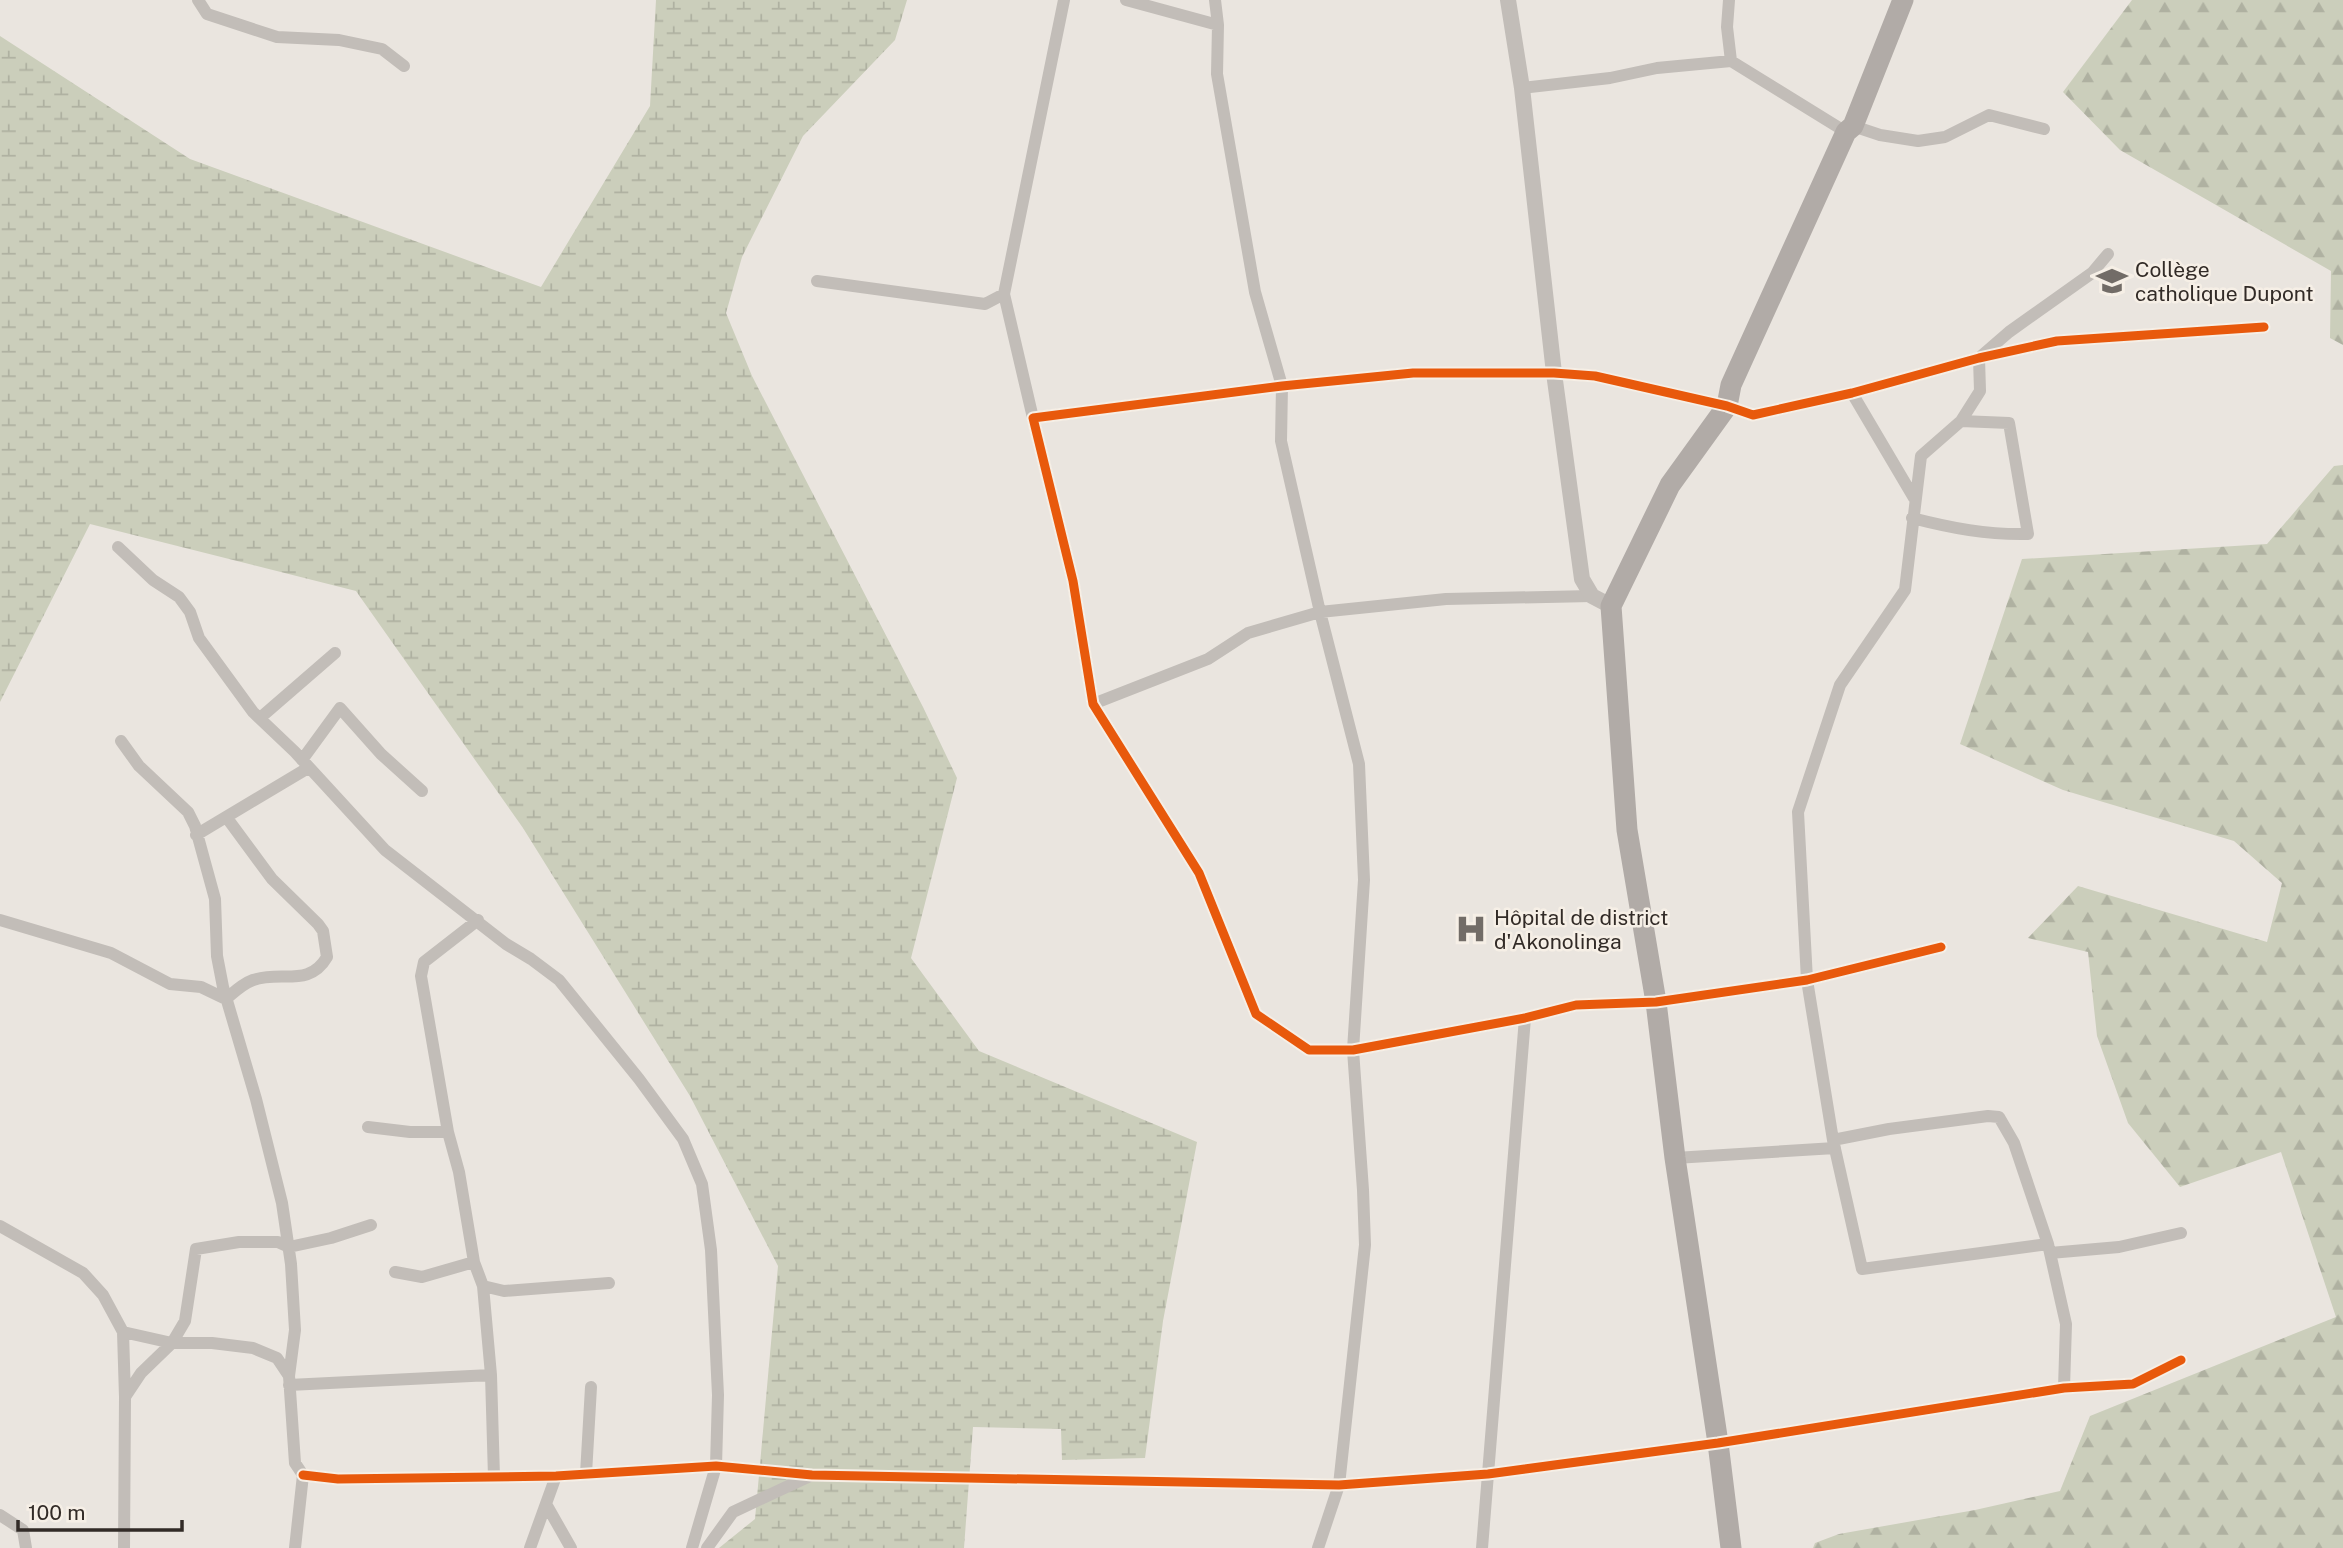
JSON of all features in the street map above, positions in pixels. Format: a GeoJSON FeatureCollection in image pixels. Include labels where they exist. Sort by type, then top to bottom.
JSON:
{"type":"FeatureCollection","features":[{"type":"Feature","properties":{"kind":"main road"},"geometry":{"type":"LineString","coordinates":[[1731,1548],[1675,1158],[1656,1002],[1627,830],[1611,606],[1670,485],[1727,406],[1731,385],[1849,129],[1903,0]]}},
{"type":"Feature","properties":{"kind":"street"},"geometry":{"type":"LineString","coordinates":[[198,0],[207,14],[276,37],[339,40],[382,49],[404,66]]}},
{"type":"Feature","properties":{"kind":"street"},"geometry":{"type":"LineString","coordinates":[[1064,0],[1004,294],[1073,581],[1093,704],[1199,873],[1256,1014],[1309,1050],[1353,1050],[1525,1018],[1576,1005],[1656,1002],[1807,980],[1941,947]]}},
{"type":"Feature","properties":{"kind":"street"},"geometry":{"type":"LineString","coordinates":[[1126,0],[1218,25]]}},
{"type":"Feature","properties":{"kind":"street"},"geometry":{"type":"LineString","coordinates":[[1215,0],[1218,25],[1217,74],[1252,278],[1282,386],[1281,442],[1359,764],[1364,880],[1353,1050],[1365,1245],[1339,1485],[1318,1548]]}},
{"type":"Feature","properties":{"kind":"street"},"geometry":{"type":"LineString","coordinates":[[1508,0],[1522,88],[1553,373],[1582,579],[1592,596]]}},
{"type":"Feature","properties":{"kind":"street"},"geometry":{"type":"LineString","coordinates":[[1729,0],[1727,27],[1731,61]]}},
{"type":"Feature","properties":{"kind":"street"},"geometry":{"type":"LineString","coordinates":[[1522,88],[1609,78],[1657,68],[1731,61],[1849,129],[1918,141],[1945,137],[1989,116],[2044,128]]}},
{"type":"Feature","properties":{"kind":"street"},"geometry":{"type":"LineString","coordinates":[[1979,358],[2009,332],[2092,273],[2108,254]]}},
{"type":"Feature","properties":{"kind":"street"},"geometry":{"type":"LineString","coordinates":[[817,281],[985,304],[1004,294]]}},
{"type":"Feature","properties":{"kind":"street"},"geometry":{"type":"LineString","coordinates":[[1033,418],[1282,386],[1413,373],[1553,373],[1595,376],[1727,406],[1753,415],[2057,341],[2264,327]]}},
{"type":"Feature","properties":{"kind":"street"},"geometry":{"type":"LineString","coordinates":[[1979,358],[1980,391],[1961,421],[1920,456],[1905,590],[1840,685],[1797,812],[1807,980],[1834,1144],[1862,1269],[2049,1249],[2119,1247],[2181,1233]]}},
{"type":"Feature","properties":{"kind":"street"},"geometry":{"type":"LineString","coordinates":[[1852,393],[1914,498]]}},
{"type":"Feature","properties":{"kind":"street"},"geometry":{"type":"LineString","coordinates":[[1912,517],[1963,531],[2028,534],[2009,423],[1961,421]]}},
{"type":"Feature","properties":{"kind":"street"},"geometry":{"type":"LineString","coordinates":[[118,547],[153,580],[180,597],[190,612],[199,638],[260,719],[385,850],[506,944],[559,980],[683,1139],[702,1184],[711,1250],[718,1395],[716,1466],[692,1548]]}},
{"type":"Feature","properties":{"kind":"street"},"geometry":{"type":"LineString","coordinates":[[1093,704],[1208,659],[1248,633],[1320,611],[1446,599],[1592,596],[1611,606]]}},
{"type":"Feature","properties":{"kind":"street"},"geometry":{"type":"LineString","coordinates":[[260,719],[335,653]]}},
{"type":"Feature","properties":{"kind":"street"},"geometry":{"type":"LineString","coordinates":[[196,835],[227,818],[305,764],[340,708],[381,754],[422,791]]}},
{"type":"Feature","properties":{"kind":"street"},"geometry":{"type":"LineString","coordinates":[[121,741],[139,766],[188,812],[195,826],[215,899],[217,956],[226,999],[282,1203],[289,1247],[295,1330],[289,1380],[295,1463],[303,1475],[295,1548]]}},
{"type":"Feature","properties":{"kind":"street"},"geometry":{"type":"LineString","coordinates":[[226,999],[239,987],[254,979],[311,974],[317,971],[327,957],[323,931],[318,924],[272,878],[227,818]]}},
{"type":"Feature","properties":{"kind":"street"},"geometry":{"type":"LineString","coordinates":[[0,920],[111,953],[170,984],[201,987],[226,999]]}},
{"type":"Feature","properties":{"kind":"street"},"geometry":{"type":"LineString","coordinates":[[478,920],[427,959],[421,976],[448,1132],[459,1171],[474,1262],[483,1286],[491,1375],[494,1477]]}},
{"type":"Feature","properties":{"kind":"street"},"geometry":{"type":"LineString","coordinates":[[1482,1548],[1525,1018]]}},
{"type":"Feature","properties":{"kind":"street"},"geometry":{"type":"LineString","coordinates":[[1675,1158],[1834,1144],[1889,1129],[1988,1116],[1999,1117],[2018,1154],[2049,1249],[2066,1324],[2064,1388]]}},
{"type":"Feature","properties":{"kind":"street"},"geometry":{"type":"LineString","coordinates":[[368,1127],[410,1132],[448,1132]]}},
{"type":"Feature","properties":{"kind":"street"},"geometry":{"type":"LineString","coordinates":[[125,1397],[141,1373],[172,1343],[185,1321],[196,1249],[239,1242],[278,1242],[289,1247],[331,1238],[371,1225]]}},
{"type":"Feature","properties":{"kind":"street"},"geometry":{"type":"LineString","coordinates":[[0,1226],[83,1273],[103,1295],[123,1332],[124,1548]]}},
{"type":"Feature","properties":{"kind":"street"},"geometry":{"type":"LineString","coordinates":[[395,1272],[422,1277],[474,1262]]}},
{"type":"Feature","properties":{"kind":"street"},"geometry":{"type":"LineString","coordinates":[[483,1286],[504,1291],[609,1283]]}},
{"type":"Feature","properties":{"kind":"street"},"geometry":{"type":"LineString","coordinates":[[123,1332],[172,1343],[212,1343],[253,1348],[277,1358],[289,1380]]}},
{"type":"Feature","properties":{"kind":"street"},"geometry":{"type":"LineString","coordinates":[[303,1475],[338,1479],[556,1476],[716,1466],[812,1475],[1339,1485],[1488,1474],[1718,1443],[2064,1388],[2133,1384],[2180,1360]]}},
{"type":"Feature","properties":{"kind":"street"},"geometry":{"type":"LineString","coordinates":[[289,1380],[491,1375]]}},
{"type":"Feature","properties":{"kind":"street"},"geometry":{"type":"LineString","coordinates":[[586,1474],[591,1387]]}},
{"type":"Feature","properties":{"kind":"street"},"geometry":{"type":"LineString","coordinates":[[707,1548],[733,1512],[812,1475]]}},
{"type":"Feature","properties":{"kind":"street"},"geometry":{"type":"LineString","coordinates":[[530,1548],[556,1476]]}},
{"type":"Feature","properties":{"kind":"street"},"geometry":{"type":"LineString","coordinates":[[546,1504],[571,1548]]}},
{"type":"Feature","properties":{"kind":"street"},"geometry":{"type":"LineString","coordinates":[[0,1515],[23,1530],[26,1548]]}},
{"type":"Feature","properties":{"kind":"green space"},"geometry":{"type":"Polygon","coordinates":[[[656,0],[907,0],[895,40],[803,136],[742,257],[726,313],[752,376],[957,778],[911,958],[979,1051],[1197,1142],[1163,1321],[1145,1458],[1062,1460],[1061,1429],[973,1427],[964,1548],[719,1548],[755,1519],[778,1266],[690,1096],[523,828],[356,591],[90,524],[0,702],[0,36],[190,159],[541,287],[650,106],[656,0]]]}},
{"type":"Feature","properties":{"kind":"green space"},"geometry":{"type":"Polygon","coordinates":[[[2132,0],[2343,0],[2343,345],[2330,338],[2331,271],[2120,150],[2063,92],[2132,0]]]}},
{"type":"Feature","properties":{"kind":"green space"},"geometry":{"type":"Polygon","coordinates":[[[2343,465],[2343,1548],[1813,1548],[1815,1543],[1839,1534],[1975,1510],[2060,1491],[2090,1416],[2336,1317],[2281,1152],[2180,1187],[2128,1123],[2097,1036],[2088,952],[2028,938],[2078,886],[2267,942],[2282,883],[2234,841],[2063,790],[1960,744],[2022,559],[2267,544],[2334,466],[2343,465]]]}},
{"type":"Feature","properties":{"kind":"cycle path"},"geometry":{"type":"LineString","coordinates":[[1941,947],[1807,980],[1656,1002],[1576,1005],[1525,1018],[1353,1050],[1309,1050],[1256,1014],[1199,873],[1093,704],[1073,581],[1033,418],[1282,386],[1413,373],[1554,373],[1595,376],[1727,406],[1753,415],[2057,341],[2264,327]]}},
{"type":"Feature","properties":{"kind":"cycle path"},"geometry":{"type":"LineString","coordinates":[[303,1475],[338,1479],[556,1476],[716,1466],[812,1475],[1339,1485],[1488,1474],[1718,1443],[2064,1388],[2133,1384],[2181,1360]]}},
{"type":"Feature","properties":{"kind":"place","name":"Collège catholique Dupont"},"geometry":{"type":"Point","coordinates":[2112,281]}},
{"type":"Feature","properties":{"kind":"place","name":"Hôpital de district d'Akonolinga"},"geometry":{"type":"Point","coordinates":[1471,929]}}]}
